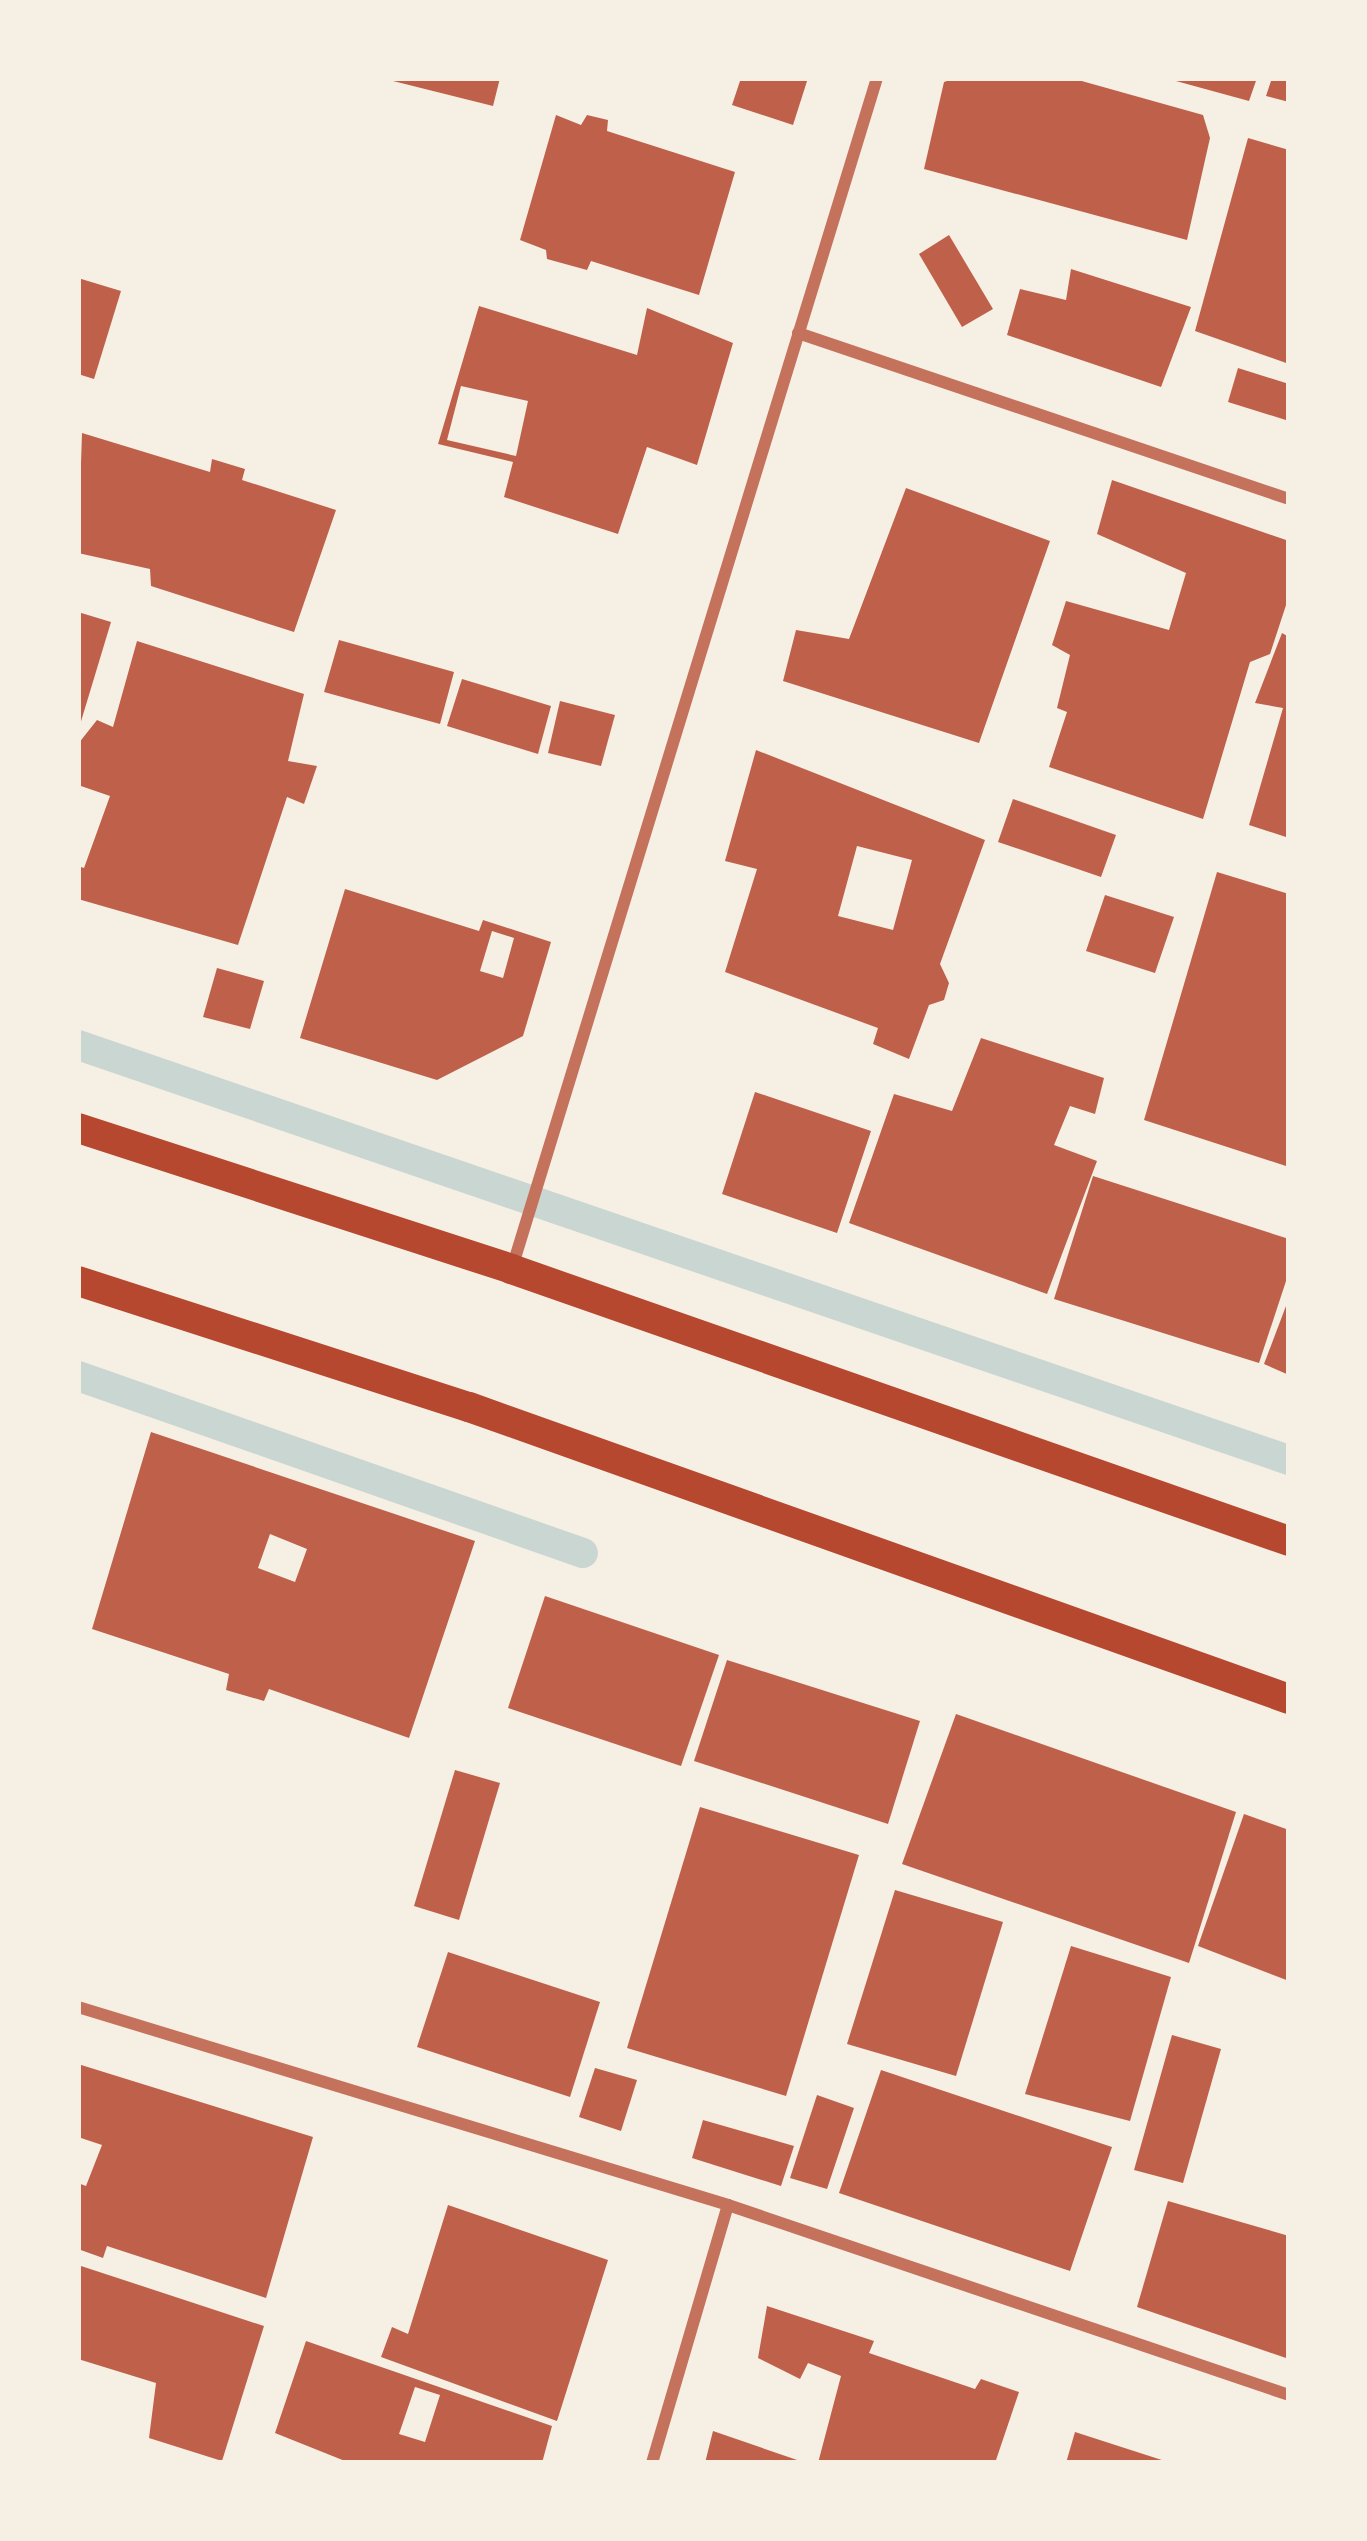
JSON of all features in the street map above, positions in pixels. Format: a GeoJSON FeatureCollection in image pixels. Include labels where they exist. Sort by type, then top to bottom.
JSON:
{"type":"FeatureCollection","features":[{"type":"Feature","properties":{"kind":"main road"},"geometry":{"type":"LineString","coordinates":[[78,1128],[512,1269],[1289,1541]]}},
{"type":"Feature","properties":{"kind":"main road"},"geometry":{"type":"LineString","coordinates":[[78,1281],[469,1407],[1289,1699]]}},
{"type":"Feature","properties":{"kind":"street"},"geometry":{"type":"LineString","coordinates":[[512,1269],[877,78]]}},
{"type":"Feature","properties":{"kind":"street"},"geometry":{"type":"LineString","coordinates":[[798,333],[1289,499]]}},
{"type":"Feature","properties":{"kind":"street"},"geometry":{"type":"LineString","coordinates":[[78,2007],[728,2205],[1289,2395]]}},
{"type":"Feature","properties":{"kind":"street"},"geometry":{"type":"LineString","coordinates":[[652,2463],[728,2205]]}},
{"type":"Feature","properties":{"kind":"building"},"geometry":{"type":"Polygon","coordinates":[[[381,78],[500,78],[493,106],[381,78]]]}},
{"type":"Feature","properties":{"kind":"building"},"geometry":{"type":"Polygon","coordinates":[[[741,78],[808,78],[793,125],[732,105],[741,78]]]}},
{"type":"Feature","properties":{"kind":"building"},"geometry":{"type":"Polygon","coordinates":[[[956,78],[1071,78],[1203,115],[1210,138],[1187,240],[924,169],[944,82],[956,78]]]}},
{"type":"Feature","properties":{"kind":"building"},"geometry":{"type":"Polygon","coordinates":[[[1165,78],[1257,78],[1249,101],[1165,78]]]}},
{"type":"Feature","properties":{"kind":"building"},"geometry":{"type":"Polygon","coordinates":[[[1272,78],[1289,78],[1289,102],[1266,96],[1272,78]]]}},
{"type":"Feature","properties":{"kind":"building"},"geometry":{"type":"Polygon","coordinates":[[[556,115],[581,125],[587,115],[608,120],[607,131],[735,172],[699,295],[591,261],[587,270],[547,259],[546,250],[520,240],[556,115]]]}},
{"type":"Feature","properties":{"kind":"building"},"geometry":{"type":"Polygon","coordinates":[[[1248,138],[1289,150],[1289,364],[1195,331],[1248,138]]]}},
{"type":"Feature","properties":{"kind":"building"},"geometry":{"type":"Polygon","coordinates":[[[949,235],[993,309],[962,327],[919,254],[949,235]]]}},
{"type":"Feature","properties":{"kind":"building"},"geometry":{"type":"Polygon","coordinates":[[[1071,269],[1191,307],[1161,387],[1007,335],[1020,289],[1066,300],[1071,269]]]}},
{"type":"Feature","properties":{"kind":"building"},"geometry":{"type":"Polygon","coordinates":[[[78,278],[121,291],[94,379],[78,374],[78,278]]]}},
{"type":"Feature","properties":{"kind":"building"},"geometry":{"type":"Polygon","coordinates":[[[479,306],[637,355],[647,308],[733,343],[697,465],[647,447],[618,534],[504,497],[513,462],[438,444],[479,306]],[[461,386],[447,440],[516,456],[528,401],[461,386]]]}},
{"type":"Feature","properties":{"kind":"building"},"geometry":{"type":"Polygon","coordinates":[[[1238,368],[1289,384],[1289,421],[1228,402],[1238,368]]]}},
{"type":"Feature","properties":{"kind":"building"},"geometry":{"type":"Polygon","coordinates":[[[82,433],[210,472],[212,459],[245,469],[242,480],[336,510],[294,632],[151,586],[150,569],[78,553],[82,433]]]}},
{"type":"Feature","properties":{"kind":"building"},"geometry":{"type":"Polygon","coordinates":[[[1112,480],[1289,541],[1289,596],[1270,654],[1250,662],[1203,819],[1049,767],[1067,712],[1057,708],[1070,655],[1052,645],[1066,601],[1169,630],[1186,573],[1097,534],[1112,480]]]}},
{"type":"Feature","properties":{"kind":"building"},"geometry":{"type":"Polygon","coordinates":[[[906,488],[1050,541],[979,743],[783,681],[796,630],[849,639],[906,488]]]}},
{"type":"Feature","properties":{"kind":"building"},"geometry":{"type":"Polygon","coordinates":[[[78,612],[111,622],[79,728],[78,727],[78,612]]]}},
{"type":"Feature","properties":{"kind":"building"},"geometry":{"type":"Polygon","coordinates":[[[1282,633],[1289,637],[1289,838],[1249,825],[1283,708],[1255,703],[1282,633]]]}},
{"type":"Feature","properties":{"kind":"building"},"geometry":{"type":"Polygon","coordinates":[[[339,640],[454,672],[440,724],[324,692],[339,640]]]}},
{"type":"Feature","properties":{"kind":"building"},"geometry":{"type":"Polygon","coordinates":[[[137,641],[304,694],[288,761],[317,766],[304,804],[287,797],[238,945],[78,899],[78,866],[84,868],[110,796],[78,785],[78,744],[97,720],[113,727],[137,641]]]}},
{"type":"Feature","properties":{"kind":"building"},"geometry":{"type":"Polygon","coordinates":[[[462,679],[551,706],[538,754],[447,726],[462,679]]]}},
{"type":"Feature","properties":{"kind":"building"},"geometry":{"type":"Polygon","coordinates":[[[560,701],[615,715],[601,766],[548,753],[560,701]]]}},
{"type":"Feature","properties":{"kind":"building"},"geometry":{"type":"Polygon","coordinates":[[[756,750],[985,840],[940,964],[949,983],[944,1000],[929,1005],[909,1059],[873,1044],[878,1028],[725,972],[757,869],[725,861],[756,750]],[[857,846],[838,916],[893,930],[912,860],[857,846]]]}},
{"type":"Feature","properties":{"kind":"building"},"geometry":{"type":"Polygon","coordinates":[[[1013,799],[1116,835],[1101,877],[998,842],[1013,799]]]}},
{"type":"Feature","properties":{"kind":"building"},"geometry":{"type":"Polygon","coordinates":[[[1217,872],[1289,894],[1289,1167],[1144,1120],[1217,872]]]}},
{"type":"Feature","properties":{"kind":"building"},"geometry":{"type":"Polygon","coordinates":[[[345,889],[479,931],[483,920],[551,942],[523,1036],[437,1080],[300,1038],[345,889]],[[492,931],[480,971],[503,978],[514,938],[492,931]]]}},
{"type":"Feature","properties":{"kind":"building"},"geometry":{"type":"Polygon","coordinates":[[[1105,895],[1174,917],[1155,973],[1086,951],[1105,895]]]}},
{"type":"Feature","properties":{"kind":"building"},"geometry":{"type":"Polygon","coordinates":[[[217,968],[264,981],[250,1029],[203,1017],[217,968]]]}},
{"type":"Feature","properties":{"kind":"building"},"geometry":{"type":"Polygon","coordinates":[[[981,1038],[1104,1078],[1095,1114],[1070,1106],[1054,1145],[1097,1161],[1047,1294],[849,1223],[894,1094],[952,1111],[981,1038]]]}},
{"type":"Feature","properties":{"kind":"building"},"geometry":{"type":"Polygon","coordinates":[[[755,1092],[871,1131],[837,1233],[722,1194],[755,1092]]]}},
{"type":"Feature","properties":{"kind":"building"},"geometry":{"type":"Polygon","coordinates":[[[1093,1176],[1289,1239],[1289,1272],[1259,1363],[1054,1299],[1093,1176]]]}},
{"type":"Feature","properties":{"kind":"building"},"geometry":{"type":"Polygon","coordinates":[[[1289,1298],[1289,1375],[1264,1364],[1289,1298]]]}},
{"type":"Feature","properties":{"kind":"building"},"geometry":{"type":"Polygon","coordinates":[[[151,1432],[475,1541],[409,1738],[269,1689],[264,1701],[226,1690],[229,1674],[92,1629],[151,1432]],[[270,1534],[258,1568],[295,1582],[307,1549],[270,1534]]]}},
{"type":"Feature","properties":{"kind":"building"},"geometry":{"type":"Polygon","coordinates":[[[545,1596],[719,1655],[681,1766],[508,1708],[545,1596]]]}},
{"type":"Feature","properties":{"kind":"building"},"geometry":{"type":"Polygon","coordinates":[[[727,1660],[920,1721],[888,1824],[694,1761],[727,1660]]]}},
{"type":"Feature","properties":{"kind":"building"},"geometry":{"type":"Polygon","coordinates":[[[956,1714],[1236,1812],[1189,1963],[902,1864],[956,1714]]]}},
{"type":"Feature","properties":{"kind":"building"},"geometry":{"type":"Polygon","coordinates":[[[455,1770],[500,1783],[459,1920],[414,1906],[455,1770]]]}},
{"type":"Feature","properties":{"kind":"building"},"geometry":{"type":"Polygon","coordinates":[[[700,1807],[859,1855],[786,2096],[627,2048],[700,1807]]]}},
{"type":"Feature","properties":{"kind":"building"},"geometry":{"type":"Polygon","coordinates":[[[1244,1814],[1289,1830],[1289,1981],[1198,1946],[1244,1814]]]}},
{"type":"Feature","properties":{"kind":"building"},"geometry":{"type":"Polygon","coordinates":[[[895,1890],[1003,1922],[956,2076],[847,2044],[895,1890]]]}},
{"type":"Feature","properties":{"kind":"building"},"geometry":{"type":"Polygon","coordinates":[[[1071,1946],[1171,1977],[1130,2121],[1025,2094],[1071,1946]]]}},
{"type":"Feature","properties":{"kind":"building"},"geometry":{"type":"Polygon","coordinates":[[[448,1952],[600,2002],[570,2097],[417,2047],[448,1952]]]}},
{"type":"Feature","properties":{"kind":"building"},"geometry":{"type":"Polygon","coordinates":[[[1172,2035],[1221,2049],[1183,2183],[1134,2170],[1172,2035]]]}},
{"type":"Feature","properties":{"kind":"building"},"geometry":{"type":"Polygon","coordinates":[[[78,2064],[313,2137],[266,2298],[107,2246],[103,2258],[78,2249],[78,2183],[86,2186],[102,2145],[78,2137],[78,2064]]]}},
{"type":"Feature","properties":{"kind":"building"},"geometry":{"type":"Polygon","coordinates":[[[595,2068],[637,2080],[621,2131],[579,2117],[595,2068]]]}},
{"type":"Feature","properties":{"kind":"building"},"geometry":{"type":"Polygon","coordinates":[[[881,2070],[1112,2147],[1070,2271],[839,2193],[881,2070]]]}},
{"type":"Feature","properties":{"kind":"building"},"geometry":{"type":"Polygon","coordinates":[[[817,2095],[854,2108],[827,2189],[790,2178],[817,2095]]]}},
{"type":"Feature","properties":{"kind":"building"},"geometry":{"type":"Polygon","coordinates":[[[703,2120],[794,2146],[781,2186],[692,2158],[703,2120]]]}},
{"type":"Feature","properties":{"kind":"building"},"geometry":{"type":"Polygon","coordinates":[[[1168,2201],[1289,2236],[1289,2359],[1137,2307],[1168,2201]]]}},
{"type":"Feature","properties":{"kind":"building"},"geometry":{"type":"Polygon","coordinates":[[[448,2205],[608,2260],[557,2421],[381,2357],[392,2327],[408,2334],[448,2205]]]}},
{"type":"Feature","properties":{"kind":"building"},"geometry":{"type":"Polygon","coordinates":[[[78,2265],[264,2326],[222,2461],[149,2438],[156,2383],[78,2359],[78,2265]]]}},
{"type":"Feature","properties":{"kind":"building"},"geometry":{"type":"Polygon","coordinates":[[[767,2306],[874,2341],[869,2353],[975,2389],[981,2379],[1019,2392],[995,2463],[818,2463],[841,2376],[808,2363],[800,2379],[758,2358],[767,2306]]]}},
{"type":"Feature","properties":{"kind":"building"},"geometry":{"type":"Polygon","coordinates":[[[306,2341],[552,2426],[542,2463],[350,2463],[275,2433],[306,2341]],[[415,2387],[399,2434],[425,2442],[440,2395],[415,2387]]]}},
{"type":"Feature","properties":{"kind":"building"},"geometry":{"type":"Polygon","coordinates":[[[713,2431],[803,2462],[803,2463],[705,2463],[713,2431]]]}},
{"type":"Feature","properties":{"kind":"building"},"geometry":{"type":"Polygon","coordinates":[[[1075,2432],[1168,2462],[1168,2463],[1066,2463],[1075,2432]]]}},
{"type":"Feature","properties":{"kind":"waterway"},"geometry":{"type":"LineString","coordinates":[[78,1045],[1289,1460]]}},
{"type":"Feature","properties":{"kind":"waterway"},"geometry":{"type":"LineString","coordinates":[[78,1376],[583,1553]]}}]}
